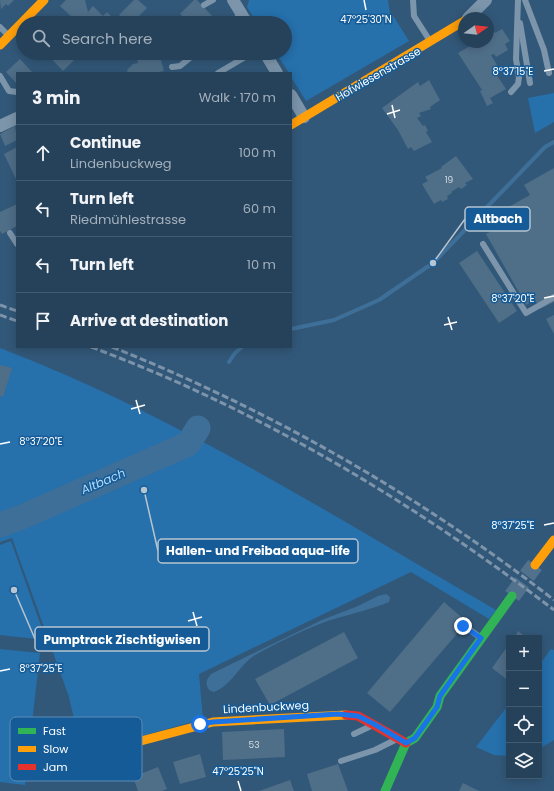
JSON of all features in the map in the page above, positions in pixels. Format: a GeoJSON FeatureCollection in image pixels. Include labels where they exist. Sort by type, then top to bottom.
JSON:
{"type":"FeatureCollection","features":[{"type":"Feature","properties":{"kind":"street"},"geometry":{"type":"LineString","coordinates":[[26,16],[36,5],[44,0]]}},
{"type":"Feature","properties":{"kind":"street"},"geometry":{"type":"LineString","coordinates":[[233,0],[243,16]]}},
{"type":"Feature","properties":{"kind":"street"},"geometry":{"type":"LineString","coordinates":[[474,12],[486,0]]}},
{"type":"Feature","properties":{"kind":"street","name":"Hofwiesenstrasse"},"geometry":{"type":"LineString","coordinates":[[292,124],[458,25]]}},
{"type":"Feature","properties":{"kind":"street"},"geometry":{"type":"LineString","coordinates":[[0,45],[16,28]]}},
{"type":"Feature","properties":{"kind":"street"},"geometry":{"type":"LineString","coordinates":[[270,60],[277,72]]}},
{"type":"Feature","properties":{"kind":"street"},"geometry":{"type":"LineString","coordinates":[[292,97],[304,117]]}},
{"type":"Feature","properties":{"kind":"street"},"geometry":{"type":"LineString","coordinates":[[0,126],[16,118]]}},
{"type":"Feature","properties":{"kind":"street"},"geometry":{"type":"LineString","coordinates":[[535,565],[554,540]]}},
{"type":"Feature","properties":{"kind":"street"},"geometry":{"type":"LineString","coordinates":[[385,791],[402,741],[415,738],[437,707],[440,696],[512,596]]}},
{"type":"Feature","properties":{"kind":"street","name":"Lindenbuckweg"},"geometry":{"type":"LineString","coordinates":[[142,741],[213,722],[338,714],[358,716],[402,741]]}},
{"type":"Feature","properties":{"kind":"lane"},"geometry":{"type":"LineString","coordinates":[[204,5],[213,0]]}},
{"type":"Feature","properties":{"kind":"lane"},"geometry":{"type":"LineString","coordinates":[[413,0],[414,16],[431,42]]}},
{"type":"Feature","properties":{"kind":"lane"},"geometry":{"type":"LineString","coordinates":[[511,92],[518,84],[519,77],[516,59],[518,0]]}},
{"type":"Feature","properties":{"kind":"lane"},"geometry":{"type":"LineString","coordinates":[[525,0],[544,50],[549,73]]}},
{"type":"Feature","properties":{"kind":"lane"},"geometry":{"type":"LineString","coordinates":[[518,10],[530,83]]}},
{"type":"Feature","properties":{"kind":"lane"},"geometry":{"type":"LineString","coordinates":[[0,27],[9,36]]}},
{"type":"Feature","properties":{"kind":"lane"},"geometry":{"type":"LineString","coordinates":[[172,67],[180,66],[187,60]]}},
{"type":"Feature","properties":{"kind":"lane"},"geometry":{"type":"LineString","coordinates":[[220,72],[240,60]]}},
{"type":"Feature","properties":{"kind":"lane"},"geometry":{"type":"LineString","coordinates":[[0,76],[9,91],[16,92]]}},
{"type":"Feature","properties":{"kind":"lane"},"geometry":{"type":"LineString","coordinates":[[10,233],[16,242]]}},
{"type":"Feature","properties":{"kind":"lane"},"geometry":{"type":"LineString","coordinates":[[483,244],[526,313],[554,297]]}},
{"type":"Feature","properties":{"kind":"lane"},"geometry":{"type":"LineString","coordinates":[[463,626],[481,638]]}},
{"type":"Feature","properties":{"kind":"lane"},"geometry":{"type":"LineString","coordinates":[[354,734],[374,724]]}},
{"type":"Feature","properties":{"kind":"lane"},"geometry":{"type":"LineString","coordinates":[[342,761],[402,741]]}},
{"type":"Feature","properties":{"kind":"shaded area"},"geometry":{"type":"Polygon","coordinates":[[[249,0],[388,0],[390,14],[392,14],[409,41],[306,101],[292,79],[292,72],[288,72],[281,60],[292,60],[292,16],[253,16],[247,7],[249,0]]]}},
{"type":"Feature","properties":{"kind":"shaded area"},"geometry":{"type":"Polygon","coordinates":[[[554,93],[554,122],[535,133],[528,98],[554,93]]]}},
{"type":"Feature","properties":{"kind":"shaded area"},"geometry":{"type":"Polygon","coordinates":[[[0,348],[64,374],[191,435],[314,504],[496,610],[489,619],[411,572],[199,674],[203,719],[142,736],[142,717],[74,717],[69,697],[12,538],[0,542],[0,348]]]}},
{"type":"Feature","properties":{"kind":"shaded area"},"geometry":{"type":"Polygon","coordinates":[[[11,541],[46,640],[0,635],[0,545],[11,541]]]}},
{"type":"Feature","properties":{"kind":"shaded area"},"geometry":{"type":"Polygon","coordinates":[[[386,594],[390,597],[389,602],[316,625],[257,654],[245,663],[231,680],[221,689],[214,692],[209,690],[207,682],[211,674],[322,620],[386,594]]]}},
{"type":"Feature","properties":{"kind":"shaded area"},"geometry":{"type":"Polygon","coordinates":[[[0,649],[40,653],[33,717],[10,717],[10,781],[25,781],[25,785],[0,782],[0,649]]]}},
{"type":"Feature","properties":{"kind":"shaded area"},"geometry":{"type":"Polygon","coordinates":[[[551,649],[554,650],[554,740],[542,747],[542,671],[542,661],[551,649]]]}},
{"type":"Feature","properties":{"kind":"shaded area"},"geometry":{"type":"Polygon","coordinates":[[[506,708],[506,756],[494,755],[476,747],[506,708]]]}},
{"type":"Feature","properties":{"kind":"building"},"geometry":{"type":"Polygon","coordinates":[[[0,0],[14,0],[8,6],[6,4],[1,9],[0,0]]]}},
{"type":"Feature","properties":{"kind":"building"},"geometry":{"type":"Polygon","coordinates":[[[66,0],[85,0],[88,12],[93,6],[103,16],[71,16],[60,6],[66,0]]]}},
{"type":"Feature","properties":{"kind":"building"},"geometry":{"type":"Polygon","coordinates":[[[134,0],[138,0],[147,8],[139,16],[119,15],[134,0]]]}},
{"type":"Feature","properties":{"kind":"building"},"geometry":{"type":"Polygon","coordinates":[[[194,0],[197,0],[212,16],[182,16],[180,14],[194,0]]]}},
{"type":"Feature","properties":{"kind":"building"},"geometry":{"type":"Polygon","coordinates":[[[107,12],[111,16],[103,16],[107,12]]]}},
{"type":"Feature","properties":{"kind":"building"},"geometry":{"type":"Polygon","coordinates":[[[502,29],[510,41],[505,44],[508,50],[496,57],[494,54],[491,55],[497,65],[492,68],[506,89],[490,98],[493,103],[487,106],[480,91],[482,90],[458,53],[467,48],[494,48],[494,32],[495,33],[502,29]]]}},
{"type":"Feature","properties":{"kind":"building"},"geometry":{"type":"Polygon","coordinates":[[[19,60],[21,60],[32,72],[16,72],[16,83],[6,72],[19,60]]]}},
{"type":"Feature","properties":{"kind":"building"},"geometry":{"type":"Polygon","coordinates":[[[53,60],[74,60],[63,71],[53,60]]]}},
{"type":"Feature","properties":{"kind":"building"},"geometry":{"type":"Polygon","coordinates":[[[137,60],[161,60],[164,71],[128,72],[127,70],[133,64],[138,63],[137,60]]]}},
{"type":"Feature","properties":{"kind":"building"},"geometry":{"type":"Polygon","coordinates":[[[429,80],[440,100],[430,107],[431,109],[419,113],[421,116],[417,118],[423,126],[425,125],[428,131],[426,132],[432,142],[414,151],[411,147],[408,149],[398,130],[382,108],[418,82],[420,86],[429,80]]]}},
{"type":"Feature","properties":{"kind":"building"},"geometry":{"type":"Polygon","coordinates":[[[15,126],[16,140],[5,146],[0,134],[15,126]]]}},
{"type":"Feature","properties":{"kind":"building"},"geometry":{"type":"Polygon","coordinates":[[[16,148],[16,179],[4,154],[16,148]]]}},
{"type":"Feature","properties":{"kind":"building"},"geometry":{"type":"Polygon","coordinates":[[[456,156],[473,179],[465,183],[467,185],[461,189],[459,187],[451,192],[452,193],[447,196],[448,199],[442,202],[441,200],[434,204],[422,184],[428,181],[425,177],[442,168],[441,167],[456,156]]]}},
{"type":"Feature","properties":{"kind":"building"},"geometry":{"type":"Polygon","coordinates":[[[554,168],[554,302],[540,309],[535,300],[526,305],[486,234],[500,226],[494,215],[530,195],[524,185],[554,168]]]}},
{"type":"Feature","properties":{"kind":"building"},"geometry":{"type":"Polygon","coordinates":[[[16,204],[16,227],[2,234],[0,231],[0,212],[16,204]]]}},
{"type":"Feature","properties":{"kind":"building"},"geometry":{"type":"Polygon","coordinates":[[[477,251],[517,311],[499,323],[459,263],[477,251]]]}},
{"type":"Feature","properties":{"kind":"building"},"geometry":{"type":"Polygon","coordinates":[[[554,315],[554,334],[546,319],[554,315]]]}},
{"type":"Feature","properties":{"kind":"building"},"geometry":{"type":"Polygon","coordinates":[[[0,365],[12,368],[3,397],[0,396],[0,365]]]}},
{"type":"Feature","properties":{"kind":"building"},"geometry":{"type":"Polygon","coordinates":[[[444,602],[467,622],[390,712],[367,693],[444,602]]]}},
{"type":"Feature","properties":{"kind":"building"},"geometry":{"type":"Polygon","coordinates":[[[518,631],[523,635],[516,635],[518,631]]]}},
{"type":"Feature","properties":{"kind":"building"},"geometry":{"type":"Polygon","coordinates":[[[344,632],[358,658],[270,705],[255,679],[344,632]]]}},
{"type":"Feature","properties":{"kind":"building"},"geometry":{"type":"Polygon","coordinates":[[[506,648],[506,679],[492,668],[506,648]]]}},
{"type":"Feature","properties":{"kind":"building"},"geometry":{"type":"Polygon","coordinates":[[[284,729],[285,757],[223,760],[222,732],[284,729]]]}},
{"type":"Feature","properties":{"kind":"building"},"geometry":{"type":"Polygon","coordinates":[[[200,754],[206,777],[180,784],[173,762],[200,754]]]}},
{"type":"Feature","properties":{"kind":"building"},"geometry":{"type":"Polygon","coordinates":[[[338,764],[348,791],[312,791],[307,774],[338,764]]]}},
{"type":"Feature","properties":{"kind":"building"},"geometry":{"type":"Polygon","coordinates":[[[158,767],[167,789],[162,791],[138,791],[134,781],[142,781],[142,773],[158,767]]]}},
{"type":"Feature","properties":{"kind":"building"},"geometry":{"type":"Polygon","coordinates":[[[290,780],[294,791],[259,791],[290,780]]]}},
{"type":"Feature","properties":{"kind":"building"},"geometry":{"type":"Polygon","coordinates":[[[463,783],[479,791],[459,791],[463,783]]]}},
{"type":"Feature","properties":{"kind":"waterway","name":"Altbach"},"geometry":{"type":"LineString","coordinates":[[292,329],[334,320],[379,300],[433,263],[545,147],[554,142]]}},
{"type":"Feature","properties":{"kind":"waterway","name":"Altbach"},"geometry":{"type":"LineString","coordinates":[[229,362],[235,353],[241,348]]}},
{"type":"Feature","properties":{"kind":"waterway","name":"Altbach"},"geometry":{"type":"LineString","coordinates":[[0,525],[22,517],[188,444],[198,428]]}},
{"type":"Feature","properties":{"kind":"tunnel"},"geometry":{"type":"LineString","coordinates":[[512,596],[535,565]]}},
{"type":"Feature","properties":{"kind":"railway"},"geometry":{"type":"LineString","coordinates":[[0,305],[16,311]]}},
{"type":"Feature","properties":{"kind":"railway"},"geometry":{"type":"LineString","coordinates":[[0,315],[16,321]]}},
{"type":"Feature","properties":{"kind":"railway"},"geometry":{"type":"LineString","coordinates":[[93,348],[214,399],[274,429],[332,461],[446,532],[554,610]]}},
{"type":"Feature","properties":{"kind":"railway"},"geometry":{"type":"LineString","coordinates":[[114,348],[229,398],[342,458],[396,490],[450,525],[554,600]]}},
{"type":"Feature","properties":{"kind":"traffic: fast"},"geometry":{"type":"LineString","coordinates":[[385,791],[406,743],[415,738],[437,707],[440,696],[512,596]]}},
{"type":"Feature","properties":{"kind":"traffic: slow"},"geometry":{"type":"LineString","coordinates":[[28,16],[44,0]]}},
{"type":"Feature","properties":{"kind":"traffic: slow"},"geometry":{"type":"LineString","coordinates":[[292,124],[458,25]]}},
{"type":"Feature","properties":{"kind":"traffic: slow"},"geometry":{"type":"LineString","coordinates":[[0,45],[16,29]]}},
{"type":"Feature","properties":{"kind":"traffic: slow"},"geometry":{"type":"LineString","coordinates":[[535,565],[554,540]]}},
{"type":"Feature","properties":{"kind":"traffic: slow"},"geometry":{"type":"LineString","coordinates":[[142,741],[213,722],[346,715]]}},
{"type":"Feature","properties":{"kind":"traffic: jam"},"geometry":{"type":"LineString","coordinates":[[346,715],[358,716],[406,743]]}},
{"type":"Feature","properties":{"kind":"place","name":"Altbach"},"geometry":{"type":"Point","coordinates":[433,263]}},
{"type":"Feature","properties":{"kind":"place","name":"Hallen- und Freibad aqua-life"},"geometry":{"type":"Point","coordinates":[144,490]}},
{"type":"Feature","properties":{"kind":"place","name":"Pumptrack Zischtigwisen"},"geometry":{"type":"Point","coordinates":[14,590]}},
{"type":"Feature","properties":{"kind":"route"},"geometry":{"type":"LineString","coordinates":[[200,724],[338,714],[358,716],[406,743],[415,738],[437,707],[440,696],[481,638],[463,626]]}}]}
